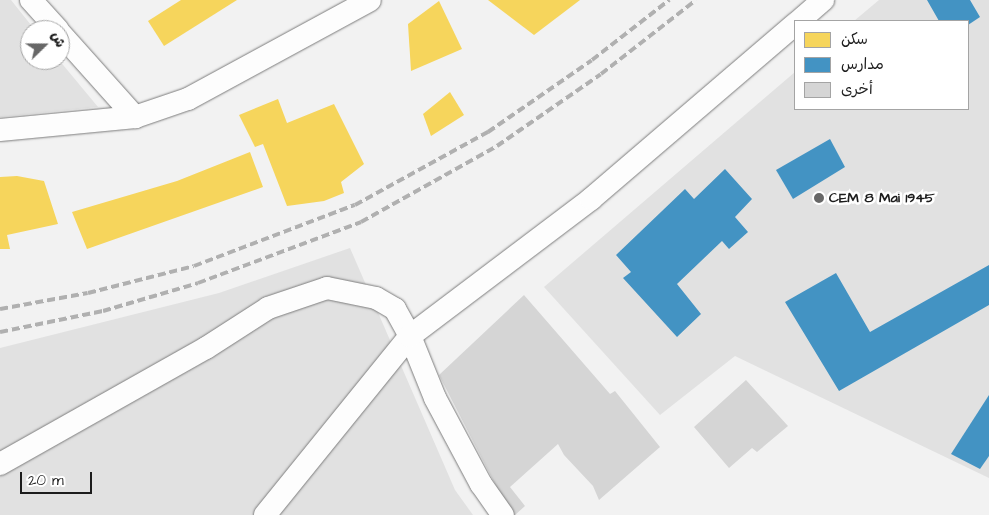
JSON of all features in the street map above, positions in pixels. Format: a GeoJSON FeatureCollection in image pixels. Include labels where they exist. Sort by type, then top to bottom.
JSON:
{"type":"FeatureCollection","features":[{"type":"Feature","properties":{"kind":"street"},"geometry":{"type":"LineString","coordinates":[[31,0],[49,20]]}},
{"type":"Feature","properties":{"kind":"street"},"geometry":{"type":"LineString","coordinates":[[0,130],[135,117],[188,100],[370,0]]}},
{"type":"Feature","properties":{"kind":"street"},"geometry":{"type":"LineString","coordinates":[[800,20],[824,0]]}},
{"type":"Feature","properties":{"kind":"street"},"geometry":{"type":"LineString","coordinates":[[265,515],[410,336],[591,199],[794,25]]}},
{"type":"Feature","properties":{"kind":"street"},"geometry":{"type":"LineString","coordinates":[[70,43],[135,117]]}},
{"type":"Feature","properties":{"kind":"street"},"geometry":{"type":"LineString","coordinates":[[0,464],[206,348],[268,308],[327,288],[376,298],[395,309],[410,336],[435,398],[481,484],[503,515]]}},
{"type":"Feature","properties":{"kind":"shaded area"},"geometry":{"type":"Polygon","coordinates":[[[0,0],[11,0],[27,20],[20,20],[20,70],[67,70],[98,107],[0,117],[0,0]]]}},
{"type":"Feature","properties":{"kind":"shaded area","name":"CEM 8 Mai 1945"},"geometry":{"type":"Polygon","coordinates":[[[879,0],[989,0],[989,478],[735,356],[660,415],[544,287],[794,73],[794,110],[969,110],[969,20],[855,20],[879,0]]]}},
{"type":"Feature","properties":{"kind":"shaded area"},"geometry":{"type":"Polygon","coordinates":[[[350,248],[455,490],[473,515],[0,515],[0,348],[219,293],[350,248]]]}},
{"type":"Feature","properties":{"kind":"building: سكن"},"geometry":{"type":"Polygon","coordinates":[[[181,0],[237,0],[164,46],[148,21],[181,0]]]}},
{"type":"Feature","properties":{"kind":"building: سكن"},"geometry":{"type":"Polygon","coordinates":[[[488,0],[580,0],[534,35],[488,0]]]}},
{"type":"Feature","properties":{"kind":"building: سكن"},"geometry":{"type":"Polygon","coordinates":[[[439,1],[462,49],[411,71],[408,24],[439,1]]]}},
{"type":"Feature","properties":{"kind":"building: سكن"},"geometry":{"type":"Polygon","coordinates":[[[450,92],[464,115],[431,136],[423,114],[450,92]]]}},
{"type":"Feature","properties":{"kind":"building: سكن"},"geometry":{"type":"Polygon","coordinates":[[[278,99],[287,123],[334,104],[364,164],[341,182],[344,193],[324,201],[287,206],[263,144],[255,147],[239,115],[278,99]]]}},
{"type":"Feature","properties":{"kind":"building: سكن"},"geometry":{"type":"Polygon","coordinates":[[[250,152],[263,187],[87,249],[72,212],[177,181],[250,152]]]}},
{"type":"Feature","properties":{"kind":"building: سكن"},"geometry":{"type":"Polygon","coordinates":[[[17,176],[44,181],[58,224],[7,235],[10,249],[0,249],[0,177],[17,176]]]}},
{"type":"Feature","properties":{"kind":"building: مدارس"},"geometry":{"type":"Polygon","coordinates":[[[927,0],[970,0],[980,17],[969,24],[969,20],[938,20],[927,0]]]}},
{"type":"Feature","properties":{"kind":"building: مدارس"},"geometry":{"type":"Polygon","coordinates":[[[830,139],[845,167],[793,199],[776,170],[830,139]]]}},
{"type":"Feature","properties":{"kind":"building: مدارس"},"geometry":{"type":"Polygon","coordinates":[[[725,169],[752,199],[735,217],[748,232],[729,249],[722,241],[677,284],[701,314],[677,337],[623,278],[631,272],[616,255],[685,189],[694,199],[725,169]]]}},
{"type":"Feature","properties":{"kind":"building: مدارس"},"geometry":{"type":"Polygon","coordinates":[[[989,265],[989,305],[839,391],[785,302],[836,273],[870,332],[989,265]]]}},
{"type":"Feature","properties":{"kind":"building: مدارس"},"geometry":{"type":"Polygon","coordinates":[[[989,395],[989,456],[980,469],[951,454],[989,395]]]}},
{"type":"Feature","properties":{"kind":"building: أخرى"},"geometry":{"type":"Polygon","coordinates":[[[524,295],[610,394],[615,391],[660,447],[599,500],[593,486],[564,455],[558,444],[510,487],[525,506],[515,515],[511,515],[439,375],[524,295]]]}},
{"type":"Feature","properties":{"kind":"building: أخرى"},"geometry":{"type":"Polygon","coordinates":[[[746,380],[788,426],[757,452],[752,448],[729,468],[694,427],[746,380]]]}},
{"type":"Feature","properties":{"kind":"railway"},"geometry":{"type":"LineString","coordinates":[[0,309],[88,293],[194,266],[355,205],[488,132],[592,60],[669,0]]}},
{"type":"Feature","properties":{"kind":"railway"},"geometry":{"type":"LineString","coordinates":[[0,332],[103,311],[198,283],[361,222],[497,146],[601,74],[696,0]]}},
{"type":"Feature","properties":{"kind":"place","name":"CEM 8 Mai 1945"},"geometry":{"type":"Point","coordinates":[819,198]}}]}
